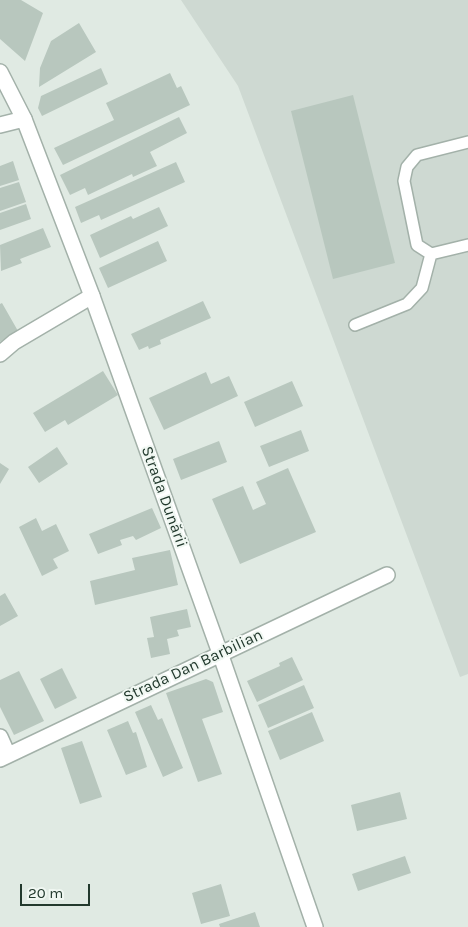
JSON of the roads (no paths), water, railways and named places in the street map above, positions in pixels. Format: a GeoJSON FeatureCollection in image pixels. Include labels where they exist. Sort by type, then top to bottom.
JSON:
{"type":"FeatureCollection","features":[{"type":"Feature","properties":{"kind":"street","name":"Strada Dunării"},"geometry":{"type":"LineString","coordinates":[[0,72],[24,119],[92,296],[220,653],[315,927]]}},
{"type":"Feature","properties":{"kind":"street"},"geometry":{"type":"LineString","coordinates":[[0,125],[24,119]]}},
{"type":"Feature","properties":{"kind":"street"},"geometry":{"type":"LineString","coordinates":[[0,354],[14,342],[92,296]]}},
{"type":"Feature","properties":{"kind":"street","name":"Strada Dan Barbilian"},"geometry":{"type":"LineString","coordinates":[[4,757],[387,575]]}},
{"type":"Feature","properties":{"kind":"street"},"geometry":{"type":"LineString","coordinates":[[0,737],[4,757]]}},
{"type":"Feature","properties":{"kind":"lane"},"geometry":{"type":"LineString","coordinates":[[468,142],[417,154],[408,167],[404,181],[417,245],[431,254],[468,245]]}},
{"type":"Feature","properties":{"kind":"lane"},"geometry":{"type":"LineString","coordinates":[[355,325],[407,304],[422,288],[431,254]]}}]}
